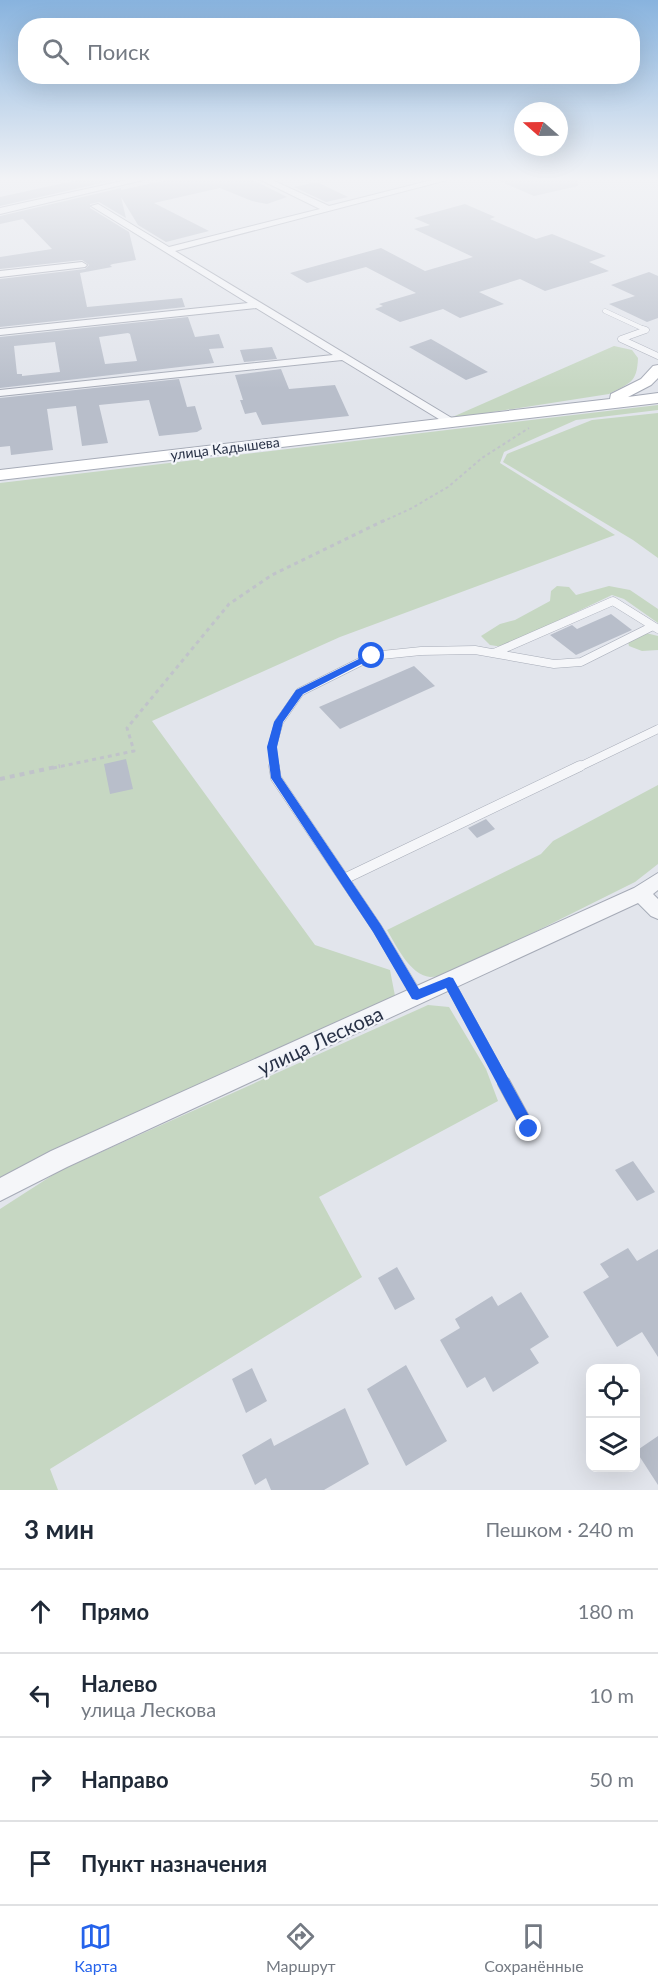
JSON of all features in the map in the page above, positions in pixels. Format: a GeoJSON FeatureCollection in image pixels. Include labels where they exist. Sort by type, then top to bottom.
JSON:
{"type":"FeatureCollection","features":[{"type":"Feature","properties":{"kind":"street"},"geometry":{"type":"LineString","coordinates":[[167,250],[450,422]]}},
{"type":"Feature","properties":{"kind":"street"},"geometry":{"type":"LineString","coordinates":[[0,274],[82,265]]}},
{"type":"Feature","properties":{"kind":"street"},"geometry":{"type":"LineString","coordinates":[[0,332],[258,305]]}},
{"type":"Feature","properties":{"kind":"street"},"geometry":{"type":"LineString","coordinates":[[0,393],[344,357]]}},
{"type":"Feature","properties":{"kind":"street"},"geometry":{"type":"LineString","coordinates":[[601,404],[646,382],[655,370]]}},
{"type":"Feature","properties":{"kind":"street","name":"улица Кадышева"},"geometry":{"type":"LineString","coordinates":[[0,475],[658,398]]}},
{"type":"Feature","properties":{"kind":"street"},"geometry":{"type":"LineString","coordinates":[[650,886],[658,911]]}},
{"type":"Feature","properties":{"kind":"street","name":"улица Лескова"},"geometry":{"type":"LineString","coordinates":[[0,1190],[59,1159],[449,982],[650,886]]}},
{"type":"Feature","properties":{"kind":"lane"},"geometry":{"type":"LineString","coordinates":[[605,311],[646,330],[621,339],[658,356]]}},
{"type":"Feature","properties":{"kind":"lane"},"geometry":{"type":"LineString","coordinates":[[644,351],[655,370]]}},
{"type":"Feature","properties":{"kind":"lane"},"geometry":{"type":"LineString","coordinates":[[494,653],[613,601],[655,628]]}},
{"type":"Feature","properties":{"kind":"lane"},"geometry":{"type":"LineString","coordinates":[[417,995],[377,928],[276,778],[272,747],[279,722],[300,692],[372,656],[420,651],[475,650],[554,664],[581,662],[655,628]]}},
{"type":"Feature","properties":{"kind":"lane"},"geometry":{"type":"LineString","coordinates":[[344,879],[658,729]]}},
{"type":"Feature","properties":{"kind":"lane"},"geometry":{"type":"LineString","coordinates":[[449,982],[529,1129]]}},
{"type":"Feature","properties":{"kind":"path"},"geometry":{"type":"LineString","coordinates":[[0,779],[134,751],[127,728],[229,604],[281,570],[412,508],[448,487],[482,458],[527,430],[548,410]]}},
{"type":"Feature","properties":{"kind":"green space"},"geometry":{"type":"Polygon","coordinates":[[[614,346],[632,350],[638,358],[636,373],[631,381],[609,394],[448,419],[614,346]]]}},
{"type":"Feature","properties":{"kind":"green space"},"geometry":{"type":"Polygon","coordinates":[[[658,405],[658,410],[576,420],[504,452],[500,463],[615,535],[340,637],[152,721],[315,945],[390,970],[395,996],[0,1179],[0,483],[658,405]]]}},
{"type":"Feature","properties":{"kind":"green space"},"geometry":{"type":"Polygon","coordinates":[[[658,413],[658,558],[633,540],[503,462],[507,454],[592,420],[658,413]]]}},
{"type":"Feature","properties":{"kind":"green space"},"geometry":{"type":"Polygon","coordinates":[[[557,586],[569,587],[576,595],[609,586],[630,590],[658,609],[658,623],[624,599],[612,595],[503,647],[490,645],[481,636],[500,624],[515,620],[550,601],[551,591],[557,586]]]}},
{"type":"Feature","properties":{"kind":"green space"},"geometry":{"type":"Polygon","coordinates":[[[646,633],[658,636],[658,650],[642,651],[629,646],[627,638],[646,633]]]}},
{"type":"Feature","properties":{"kind":"green space"},"geometry":{"type":"Polygon","coordinates":[[[658,785],[658,864],[635,882],[450,974],[430,977],[423,975],[410,965],[399,951],[387,930],[541,854],[553,841],[658,785]]]}},
{"type":"Feature","properties":{"kind":"green space"},"geometry":{"type":"Polygon","coordinates":[[[428,1005],[449,1007],[486,1069],[498,1101],[319,1197],[362,1277],[50,1469],[58,1490],[0,1490],[0,1209],[59,1171],[428,1005]]]}},
{"type":"Feature","properties":{"kind":"building"},"geometry":{"type":"Polygon","coordinates":[[[49,250],[133,250],[136,260],[80,273],[87,307],[182,298],[185,307],[0,327],[0,279],[85,269],[89,265],[82,260],[0,269],[0,257],[49,250]]]}},
{"type":"Feature","properties":{"kind":"building"},"geometry":{"type":"Polygon","coordinates":[[[375,250],[384,250],[425,271],[473,257],[457,250],[590,250],[606,256],[589,262],[609,271],[545,291],[520,279],[479,292],[504,304],[460,318],[443,309],[400,322],[375,309],[383,306],[379,304],[416,293],[366,267],[307,283],[290,273],[375,250]]]}},
{"type":"Feature","properties":{"kind":"building"},"geometry":{"type":"Polygon","coordinates":[[[649,272],[658,276],[658,318],[647,322],[609,304],[635,296],[611,285],[649,272]]]}},
{"type":"Feature","properties":{"kind":"building"},"geometry":{"type":"Polygon","coordinates":[[[188,317],[195,337],[219,334],[224,348],[209,349],[214,363],[0,388],[0,337],[188,317]],[[128,333],[99,337],[105,364],[137,361],[128,333]],[[55,342],[14,346],[17,374],[22,374],[22,376],[60,372],[55,342]]]}},
{"type":"Feature","properties":{"kind":"building"},"geometry":{"type":"Polygon","coordinates":[[[431,339],[488,372],[466,380],[409,347],[431,339]]]}},
{"type":"Feature","properties":{"kind":"building"},"geometry":{"type":"Polygon","coordinates":[[[272,347],[277,359],[244,362],[240,350],[272,347]]]}},
{"type":"Feature","properties":{"kind":"building"},"geometry":{"type":"Polygon","coordinates":[[[281,369],[289,389],[335,385],[349,416],[262,425],[256,412],[245,414],[235,375],[281,369]]]}},
{"type":"Feature","properties":{"kind":"building"},"geometry":{"type":"Polygon","coordinates":[[[179,379],[187,407],[195,406],[202,429],[197,432],[159,436],[149,400],[99,405],[108,443],[82,446],[76,406],[47,409],[53,450],[11,455],[10,446],[0,447],[0,398],[179,379]]]}},
{"type":"Feature","properties":{"kind":"building"},"geometry":{"type":"Polygon","coordinates":[[[611,614],[632,630],[576,655],[550,635],[572,625],[577,629],[611,614]]]}},
{"type":"Feature","properties":{"kind":"building"},"geometry":{"type":"Polygon","coordinates":[[[414,666],[435,686],[340,729],[319,707],[414,666]]]}},
{"type":"Feature","properties":{"kind":"building"},"geometry":{"type":"Polygon","coordinates":[[[126,759],[133,789],[110,794],[104,764],[126,759]]]}},
{"type":"Feature","properties":{"kind":"building"},"geometry":{"type":"Polygon","coordinates":[[[486,819],[495,829],[477,838],[468,828],[486,819]]]}},
{"type":"Feature","properties":{"kind":"building"},"geometry":{"type":"Polygon","coordinates":[[[633,1161],[655,1192],[637,1201],[615,1170],[633,1161]]]}},
{"type":"Feature","properties":{"kind":"building"},"geometry":{"type":"Polygon","coordinates":[[[628,1248],[637,1261],[658,1249],[658,1357],[642,1332],[617,1347],[583,1292],[609,1277],[600,1264],[628,1248]]]}},
{"type":"Feature","properties":{"kind":"building"},"geometry":{"type":"Polygon","coordinates":[[[397,1267],[415,1299],[395,1310],[378,1278],[397,1267]]]}},
{"type":"Feature","properties":{"kind":"building"},"geometry":{"type":"Polygon","coordinates":[[[521,1292],[549,1337],[530,1349],[539,1363],[493,1392],[485,1377],[467,1388],[440,1340],[460,1328],[455,1319],[492,1296],[498,1306],[521,1292]]]}},
{"type":"Feature","properties":{"kind":"building"},"geometry":{"type":"Polygon","coordinates":[[[406,1365],[447,1441],[406,1466],[367,1389],[406,1365]]]}},
{"type":"Feature","properties":{"kind":"building"},"geometry":{"type":"Polygon","coordinates":[[[252,1368],[267,1401],[246,1413],[232,1379],[252,1368]]]}},
{"type":"Feature","properties":{"kind":"building"},"geometry":{"type":"Polygon","coordinates":[[[345,1408],[369,1464],[324,1490],[271,1490],[266,1478],[255,1485],[242,1455],[271,1438],[274,1446],[345,1408]]]}},
{"type":"Feature","properties":{"kind":"building"},"geometry":{"type":"Polygon","coordinates":[[[658,1436],[658,1485],[640,1457],[640,1448],[658,1436]]]}},
{"type":"Feature","properties":{"kind":"route"},"geometry":{"type":"LineString","coordinates":[[372,656],[300,692],[279,722],[272,747],[276,778],[377,928],[417,995],[449,982],[529,1129]]}}]}
